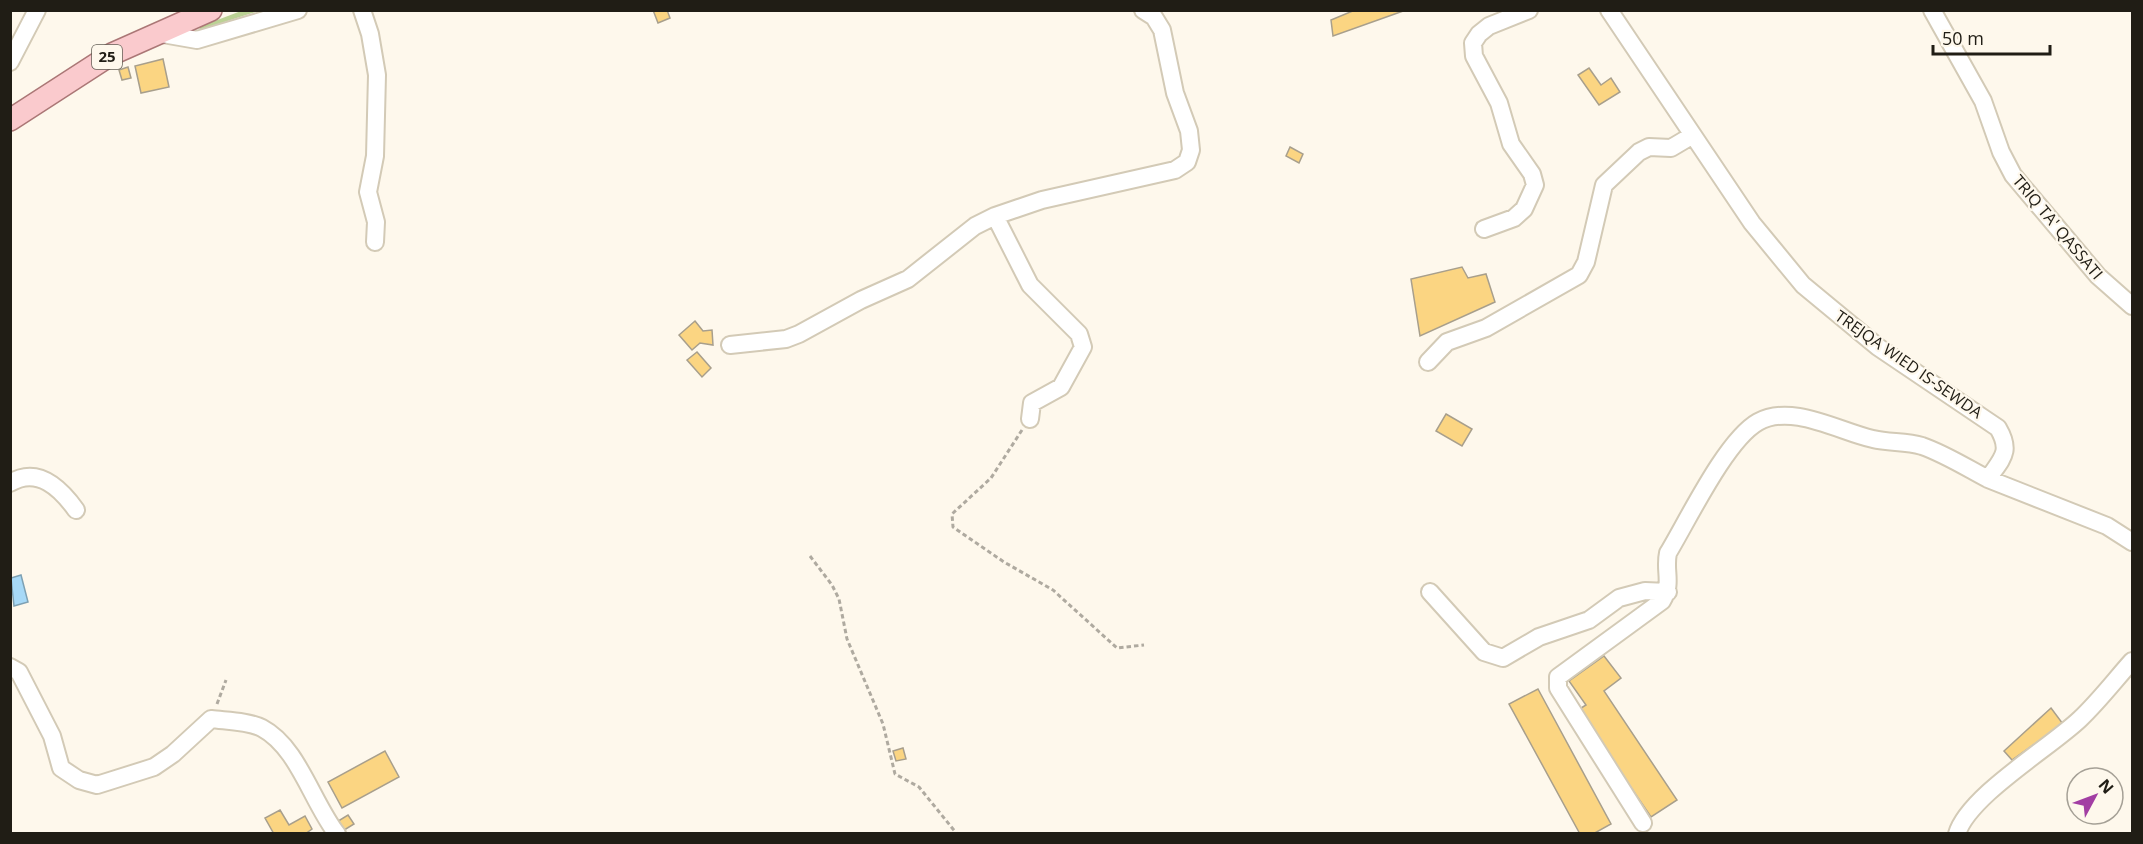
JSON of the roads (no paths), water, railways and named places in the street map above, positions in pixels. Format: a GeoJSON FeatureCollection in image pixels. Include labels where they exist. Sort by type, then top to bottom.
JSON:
{"type":"FeatureCollection","features":[{"type":"Feature","properties":{"kind":"main road","name":"25"},"geometry":{"type":"LineString","coordinates":[[10,120],[112,54],[211,10]]}},
{"type":"Feature","properties":{"kind":"street"},"geometry":{"type":"LineString","coordinates":[[10,62],[37,10]]}},
{"type":"Feature","properties":{"kind":"street"},"geometry":{"type":"LineString","coordinates":[[156,33],[197,40],[298,10]]}},
{"type":"Feature","properties":{"kind":"street"},"geometry":{"type":"LineString","coordinates":[[362,10],[376,75],[376,146],[368,192],[376,222],[375,242]]}},
{"type":"Feature","properties":{"kind":"street"},"geometry":{"type":"LineString","coordinates":[[730,345],[786,339],[799,334],[871,295],[908,279],[975,226],[995,216],[1042,200],[1174,170],[1187,162],[1191,150],[1189,131],[1175,93],[1162,30],[1154,17],[1143,10]]}},
{"type":"Feature","properties":{"kind":"street"},"geometry":{"type":"LineString","coordinates":[[1484,229],[1514,218],[1524,209],[1535,185],[1532,174],[1511,144],[1499,103],[1474,56],[1473,44],[1479,34],[1490,26],[1529,10]]}},
{"type":"Feature","properties":{"kind":"street","name":"TREJQA WIED IS-SEWDA"},"geometry":{"type":"LineString","coordinates":[[1609,10],[1767,243],[1803,285],[1878,347],[1998,428],[2006,442],[2004,455],[1988,478]]}},
{"type":"Feature","properties":{"kind":"street","name":"TRIQ TA' QASSATI"},"geometry":{"type":"LineString","coordinates":[[1932,10],[1983,100],[2001,152],[2013,174],[2098,276],[2133,306]]}},
{"type":"Feature","properties":{"kind":"street"},"geometry":{"type":"LineString","coordinates":[[1428,362],[1447,342],[1486,328],[1580,275],[1586,262],[1604,185],[1639,152],[1649,147],[1671,148],[1693,135]]}},
{"type":"Feature","properties":{"kind":"street"},"geometry":{"type":"LineString","coordinates":[[995,216],[1034,291],[1079,334],[1083,347],[1061,387],[1032,403],[1030,419]]}},
{"type":"Feature","properties":{"kind":"street"},"geometry":{"type":"LineString","coordinates":[[1643,823],[1556,683],[1562,673],[1648,614],[1668,592],[1670,575],[1666,564],[1668,553],[1730,451],[1759,421],[1776,417],[1824,421],[1873,439],[1906,442],[1924,447],[1988,478],[2107,526],[2133,542]]}},
{"type":"Feature","properties":{"kind":"street"},"geometry":{"type":"LineString","coordinates":[[10,483],[27,478],[47,480],[56,486],[76,510]]}},
{"type":"Feature","properties":{"kind":"street"},"geometry":{"type":"LineString","coordinates":[[1430,591],[1484,652],[1503,658],[1539,637],[1589,620],[1619,598],[1645,591],[1668,592]]}},
{"type":"Feature","properties":{"kind":"street"},"geometry":{"type":"LineString","coordinates":[[1957,834],[1966,816],[2026,760],[2080,719],[2133,661]]}},
{"type":"Feature","properties":{"kind":"street"},"geometry":{"type":"LineString","coordinates":[[10,667],[19,672],[52,736],[61,768],[79,780],[97,785],[138,774],[154,767],[173,754],[212,719],[264,729],[296,761],[325,818],[337,834]]}},
{"type":"Feature","properties":{"kind":"water"},"geometry":{"type":"Polygon","coordinates":[[[21,575],[28,602],[14,606],[11,578],[21,575]]]}}]}
